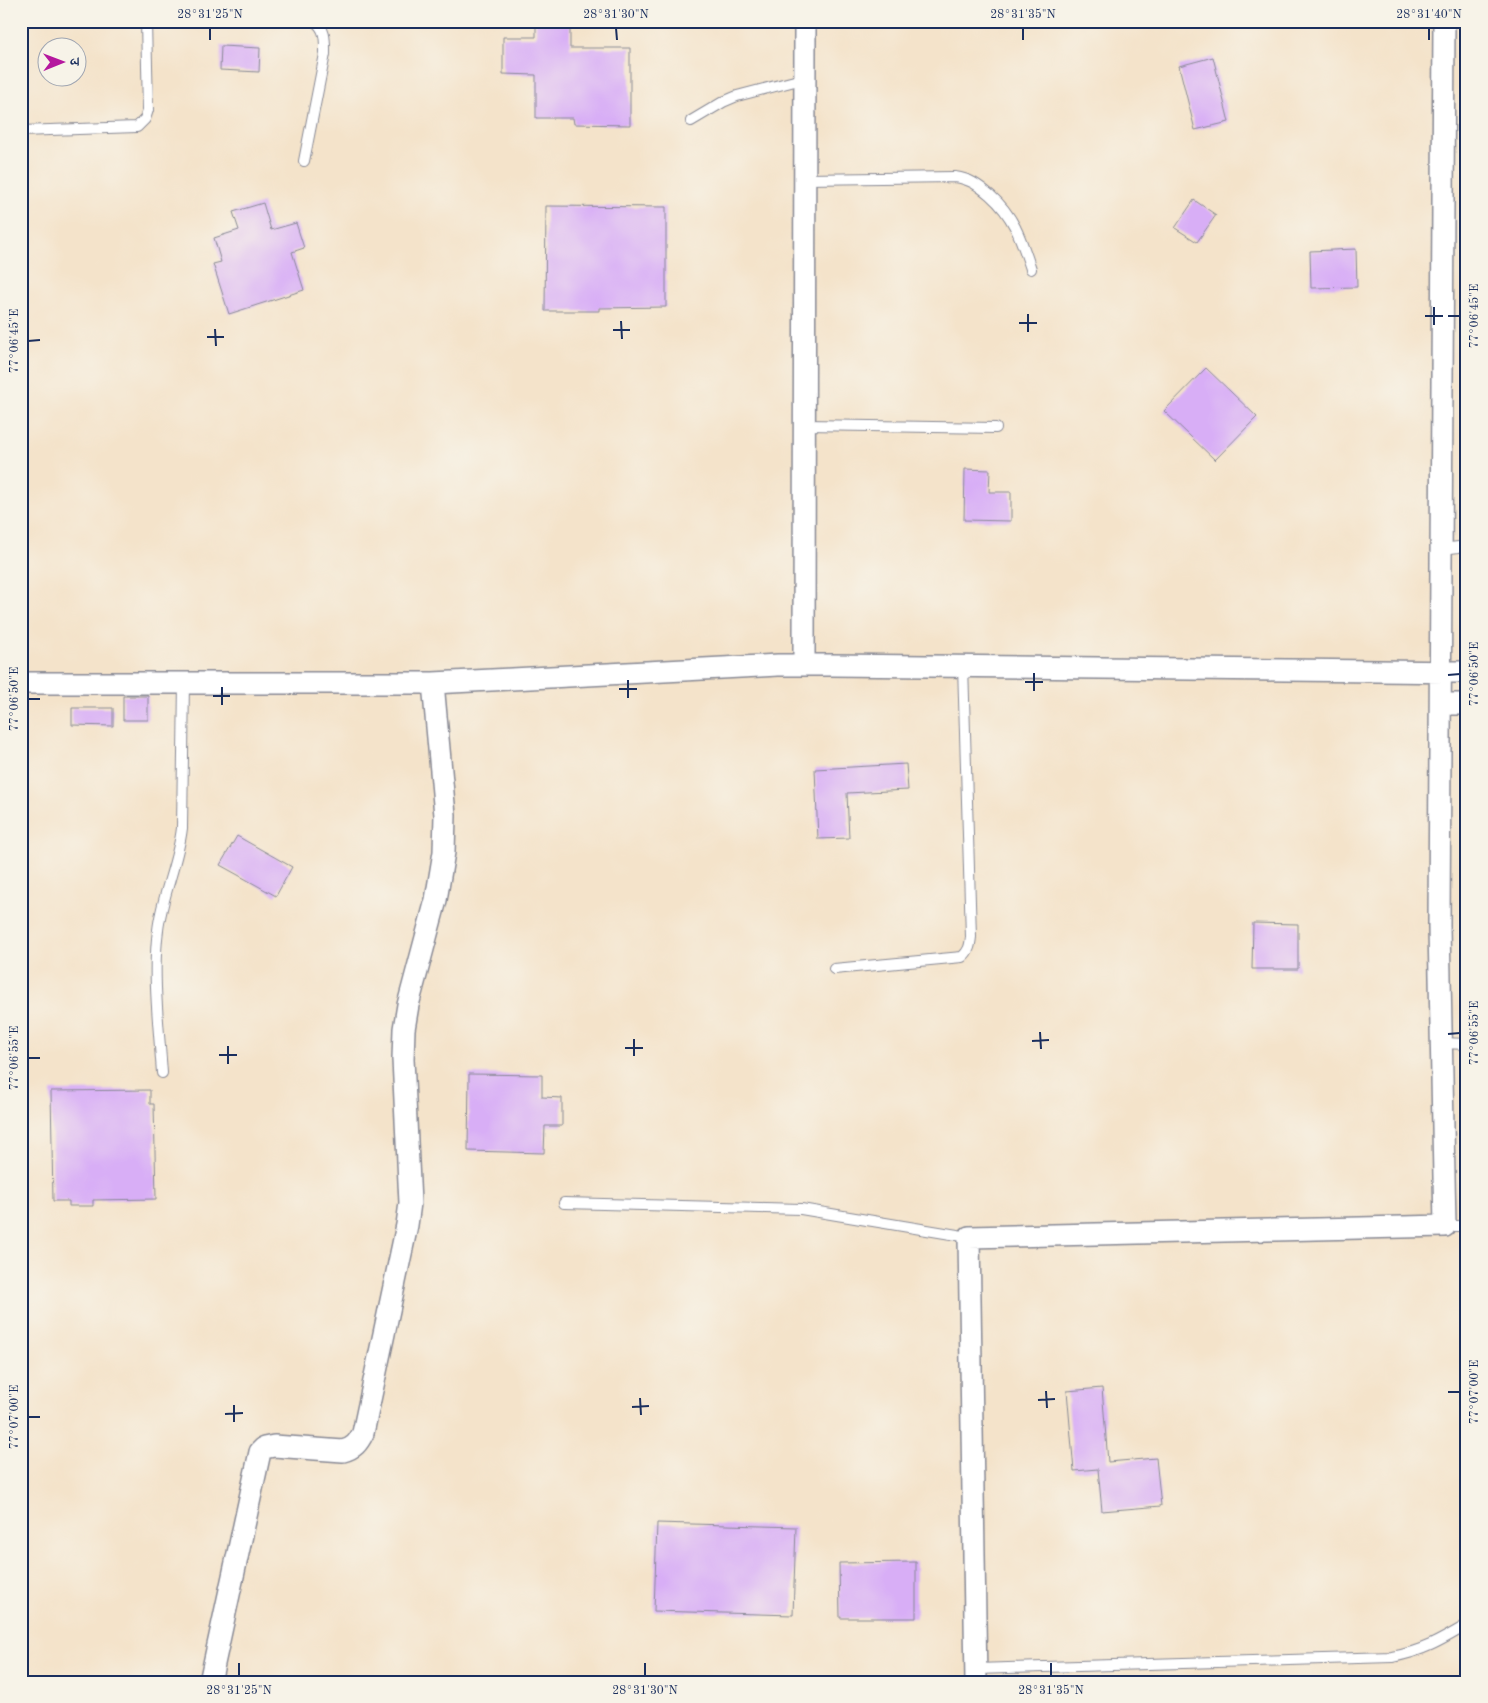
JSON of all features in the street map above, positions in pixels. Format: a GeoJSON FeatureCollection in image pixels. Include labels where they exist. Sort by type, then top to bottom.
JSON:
{"type":"FeatureCollection","features":[{"type":"Feature","properties":{"kind":"street"},"geometry":{"type":"LineString","coordinates":[[804,665],[806,425],[805,21]]}},
{"type":"Feature","properties":{"kind":"street"},"geometry":{"type":"LineString","coordinates":[[976,1676],[969,1237],[1445,1226],[1439,927],[1444,21]]}},
{"type":"Feature","properties":{"kind":"street"},"geometry":{"type":"LineString","coordinates":[[21,682],[433,683],[804,665],[963,665],[1467,672]]}},
{"type":"Feature","properties":{"kind":"street"},"geometry":{"type":"LineString","coordinates":[[210,1682],[260,1452],[264,1448],[274,1446],[343,1451],[352,1449],[363,1433],[410,1203],[403,1058],[404,1029],[408,1006],[436,900],[444,852],[446,815],[433,683]]}},
{"type":"Feature","properties":{"kind":"street"},"geometry":{"type":"LineString","coordinates":[[1441,704],[1467,704]]}},
{"type":"Feature","properties":{"kind":"lane"},"geometry":{"type":"LineString","coordinates":[[21,131],[137,127],[145,119],[148,110],[146,21]]}},
{"type":"Feature","properties":{"kind":"lane"},"geometry":{"type":"LineString","coordinates":[[304,161],[325,54],[323,30],[314,21]]}},
{"type":"Feature","properties":{"kind":"lane"},"geometry":{"type":"LineString","coordinates":[[690,121],[737,96],[806,78]]}},
{"type":"Feature","properties":{"kind":"lane"},"geometry":{"type":"LineString","coordinates":[[806,179],[955,177],[967,179],[978,184],[1000,203],[1009,215],[1020,236],[1031,269]]}},
{"type":"Feature","properties":{"kind":"lane"},"geometry":{"type":"LineString","coordinates":[[806,425],[996,428]]}},
{"type":"Feature","properties":{"kind":"lane"},"geometry":{"type":"LineString","coordinates":[[1442,549],[1467,546]]}},
{"type":"Feature","properties":{"kind":"lane"},"geometry":{"type":"LineString","coordinates":[[834,969],[962,957],[970,948],[963,665]]}},
{"type":"Feature","properties":{"kind":"lane"},"geometry":{"type":"LineString","coordinates":[[162,1073],[156,950],[158,928],[180,845],[182,828],[184,682]]}},
{"type":"Feature","properties":{"kind":"lane"},"geometry":{"type":"LineString","coordinates":[[1442,1043],[1467,1044]]}},
{"type":"Feature","properties":{"kind":"lane"},"geometry":{"type":"LineString","coordinates":[[564,1203],[801,1209],[969,1237]]}},
{"type":"Feature","properties":{"kind":"lane"},"geometry":{"type":"LineString","coordinates":[[1445,1226],[1467,1226]]}},
{"type":"Feature","properties":{"kind":"lane"},"geometry":{"type":"LineString","coordinates":[[976,1676],[1392,1657],[1412,1653],[1434,1645],[1467,1626]]}},
{"type":"Feature","properties":{"kind":"building"},"geometry":{"type":"Polygon","coordinates":[[[536,21],[570,21],[570,48],[630,48],[630,125],[574,124],[573,118],[536,118],[536,75],[503,74],[503,37],[536,37],[536,21]]]}},
{"type":"Feature","properties":{"kind":"building"},"geometry":{"type":"Polygon","coordinates":[[[221,46],[260,48],[259,72],[220,70],[221,46]]]}},
{"type":"Feature","properties":{"kind":"building"},"geometry":{"type":"Polygon","coordinates":[[[1213,57],[1229,122],[1195,130],[1179,66],[1213,57]]]}},
{"type":"Feature","properties":{"kind":"building"},"geometry":{"type":"Polygon","coordinates":[[[1194,200],[1216,215],[1197,242],[1175,228],[1194,200]]]}},
{"type":"Feature","properties":{"kind":"building"},"geometry":{"type":"Polygon","coordinates":[[[263,203],[271,230],[296,223],[304,248],[292,252],[304,290],[229,314],[213,264],[221,262],[214,238],[239,230],[233,212],[263,203]]]}},
{"type":"Feature","properties":{"kind":"building"},"geometry":{"type":"Polygon","coordinates":[[[546,206],[666,207],[666,307],[599,308],[599,311],[545,311],[546,206]]]}},
{"type":"Feature","properties":{"kind":"building"},"geometry":{"type":"Polygon","coordinates":[[[1356,249],[1357,287],[1311,288],[1310,251],[1356,249]]]}},
{"type":"Feature","properties":{"kind":"building"},"geometry":{"type":"Polygon","coordinates":[[[1206,368],[1257,417],[1215,460],[1164,411],[1206,368]]]}},
{"type":"Feature","properties":{"kind":"building"},"geometry":{"type":"Polygon","coordinates":[[[965,469],[990,470],[989,492],[1011,492],[1011,521],[964,520],[965,469]]]}},
{"type":"Feature","properties":{"kind":"building"},"geometry":{"type":"Polygon","coordinates":[[[123,696],[148,696],[148,720],[123,720],[123,696]]]}},
{"type":"Feature","properties":{"kind":"building"},"geometry":{"type":"Polygon","coordinates":[[[72,708],[113,708],[113,726],[72,725],[72,708]]]}},
{"type":"Feature","properties":{"kind":"building"},"geometry":{"type":"Polygon","coordinates":[[[906,764],[908,790],[847,793],[849,838],[818,839],[815,769],[906,764]]]}},
{"type":"Feature","properties":{"kind":"building"},"geometry":{"type":"Polygon","coordinates":[[[237,836],[292,867],[276,896],[220,865],[237,836]]]}},
{"type":"Feature","properties":{"kind":"building"},"geometry":{"type":"Polygon","coordinates":[[[1253,923],[1298,924],[1298,969],[1252,969],[1253,923]]]}},
{"type":"Feature","properties":{"kind":"building"},"geometry":{"type":"Polygon","coordinates":[[[469,1074],[542,1075],[542,1097],[562,1098],[562,1126],[545,1126],[544,1153],[468,1151],[469,1074]]]}},
{"type":"Feature","properties":{"kind":"building"},"geometry":{"type":"Polygon","coordinates":[[[150,1090],[150,1104],[154,1104],[156,1199],[93,1200],[93,1206],[69,1206],[69,1201],[53,1201],[51,1091],[150,1090]]]}},
{"type":"Feature","properties":{"kind":"building"},"geometry":{"type":"Polygon","coordinates":[[[1102,1388],[1108,1462],[1156,1458],[1161,1506],[1102,1511],[1098,1469],[1074,1471],[1067,1391],[1102,1388]]]}},
{"type":"Feature","properties":{"kind":"building"},"geometry":{"type":"Polygon","coordinates":[[[657,1523],[796,1527],[793,1615],[654,1611],[657,1523]]]}},
{"type":"Feature","properties":{"kind":"building"},"geometry":{"type":"Polygon","coordinates":[[[916,1562],[916,1618],[840,1618],[839,1563],[916,1562]]]}}]}
